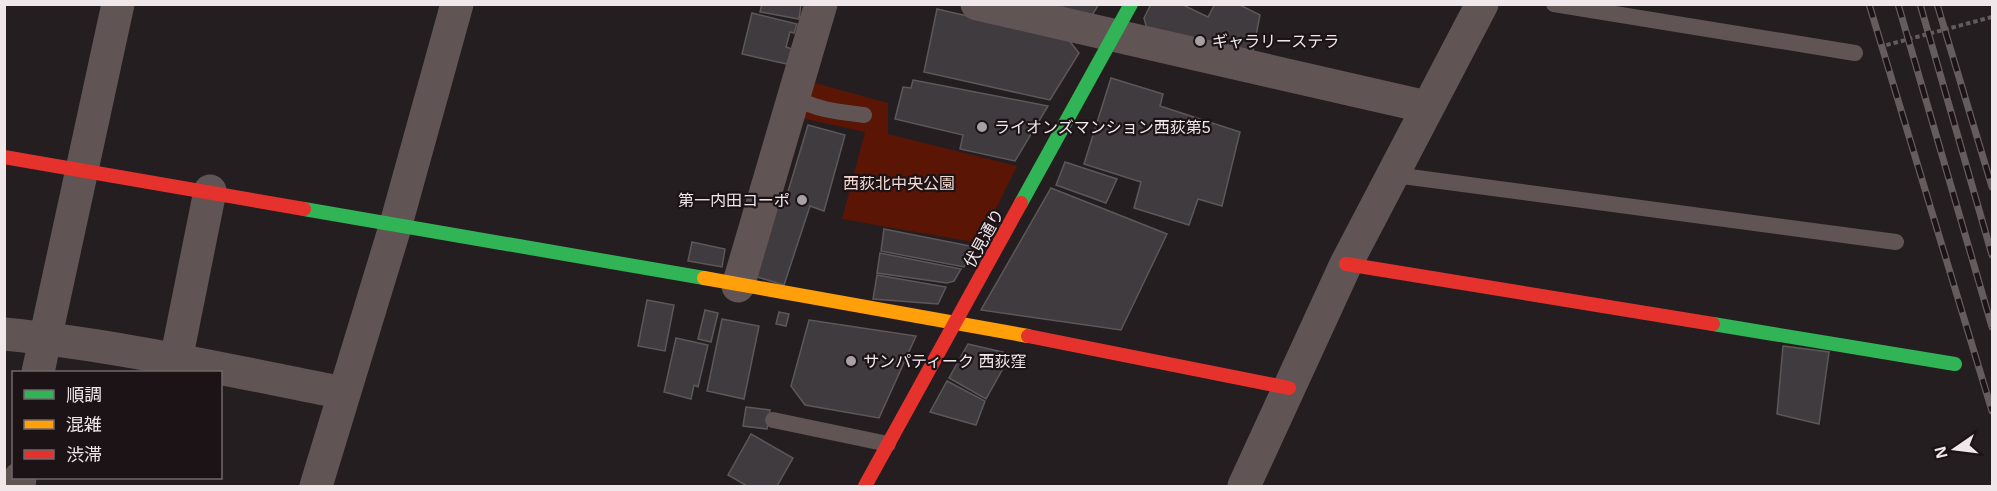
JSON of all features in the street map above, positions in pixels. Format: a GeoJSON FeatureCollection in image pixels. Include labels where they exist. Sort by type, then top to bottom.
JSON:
{"type":"FeatureCollection","features":[{"type":"Feature","properties":{"kind":"street"},"geometry":{"type":"LineString","coordinates":[[38,371],[84,169],[118,4]]}},
{"type":"Feature","properties":{"kind":"street"},"geometry":{"type":"LineString","coordinates":[[316,486],[396,224],[457,4]]}},
{"type":"Feature","properties":{"kind":"street"},"geometry":{"type":"LineString","coordinates":[[738,286],[792,96],[821,4]]}},
{"type":"Feature","properties":{"kind":"street"},"geometry":{"type":"LineString","coordinates":[[977,4],[1427,107]]}},
{"type":"Feature","properties":{"kind":"street","name":"伏見通り"},"geometry":{"type":"LineString","coordinates":[[865,486],[1131,4]]}},
{"type":"Feature","properties":{"kind":"street"},"geometry":{"type":"LineString","coordinates":[[1244,486],[1346,264],[1395,175],[1427,107],[1482,4]]}},
{"type":"Feature","properties":{"kind":"street"},"geometry":{"type":"LineString","coordinates":[[4,157],[210,191],[738,286],[957,322],[1289,388]]}},
{"type":"Feature","properties":{"kind":"street"},"geometry":{"type":"LineString","coordinates":[[176,360],[210,191]]}},
{"type":"Feature","properties":{"kind":"street"},"geometry":{"type":"LineString","coordinates":[[1346,264],[1955,364]]}},
{"type":"Feature","properties":{"kind":"street"},"geometry":{"type":"LineString","coordinates":[[4,334],[44,338],[176,360],[344,393]]}},
{"type":"Feature","properties":{"kind":"lane"},"geometry":{"type":"LineString","coordinates":[[1554,4],[1855,53]]}},
{"type":"Feature","properties":{"kind":"lane"},"geometry":{"type":"LineString","coordinates":[[792,96],[823,110],[864,115]]}},
{"type":"Feature","properties":{"kind":"lane"},"geometry":{"type":"LineString","coordinates":[[1395,175],[1896,242]]}},
{"type":"Feature","properties":{"kind":"lane"},"geometry":{"type":"LineString","coordinates":[[773,420],[888,444]]}},
{"type":"Feature","properties":{"kind":"path"},"geometry":{"type":"LineString","coordinates":[[1855,53],[1992,17]]}},
{"type":"Feature","properties":{"kind":"green space","name":"西荻北中央公園"},"geometry":{"type":"Polygon","coordinates":[[[808,81],[888,103],[888,134],[1017,166],[979,243],[842,219],[865,132],[796,117],[808,81]]]}},
{"type":"Feature","properties":{"kind":"building"},"geometry":{"type":"Polygon","coordinates":[[[762,4],[801,4],[799,19],[760,12],[762,4]]]}},
{"type":"Feature","properties":{"kind":"building"},"geometry":{"type":"Polygon","coordinates":[[[1064,4],[1099,4],[1091,17],[1061,10],[1064,4]]]}},
{"type":"Feature","properties":{"kind":"building"},"geometry":{"type":"Polygon","coordinates":[[[1151,4],[1181,4],[1208,17],[1215,4],[1238,4],[1260,15],[1253,51],[1147,29],[1144,18],[1151,4]]]}},
{"type":"Feature","properties":{"kind":"building"},"geometry":{"type":"Polygon","coordinates":[[[937,9],[1068,39],[1079,53],[1050,100],[924,72],[937,9]]]}},
{"type":"Feature","properties":{"kind":"building"},"geometry":{"type":"Polygon","coordinates":[[[752,13],[797,24],[794,33],[790,32],[786,47],[792,49],[787,64],[742,54],[752,13]]]}},
{"type":"Feature","properties":{"kind":"building"},"geometry":{"type":"Polygon","coordinates":[[[1111,78],[1163,94],[1160,106],[1240,132],[1222,206],[1198,199],[1189,225],[1134,208],[1141,182],[1084,164],[1111,78]]]}},
{"type":"Feature","properties":{"kind":"building","name":"ライオンズマンション西荻第5"},"geometry":{"type":"Polygon","coordinates":[[[913,80],[1048,106],[1015,161],[960,149],[963,135],[895,119],[903,87],[911,88],[913,80]]]}},
{"type":"Feature","properties":{"kind":"building","name":"第一内田コーポ"},"geometry":{"type":"Polygon","coordinates":[[[808,125],[845,135],[824,211],[810,206],[784,285],[754,276],[780,192],[787,195],[808,125]]]}},
{"type":"Feature","properties":{"kind":"building"},"geometry":{"type":"Polygon","coordinates":[[[1065,162],[1117,179],[1106,203],[1056,185],[1065,162]]]}},
{"type":"Feature","properties":{"kind":"building"},"geometry":{"type":"Polygon","coordinates":[[[1051,188],[1167,234],[1121,330],[981,310],[1051,188]]]}},
{"type":"Feature","properties":{"kind":"building"},"geometry":{"type":"Polygon","coordinates":[[[884,229],[975,247],[964,267],[881,251],[884,229]]]}},
{"type":"Feature","properties":{"kind":"building"},"geometry":{"type":"Polygon","coordinates":[[[692,242],[725,249],[722,267],[688,261],[692,242]]]}},
{"type":"Feature","properties":{"kind":"building"},"geometry":{"type":"Polygon","coordinates":[[[880,253],[961,269],[954,281],[947,283],[877,273],[880,253]]]}},
{"type":"Feature","properties":{"kind":"building"},"geometry":{"type":"Polygon","coordinates":[[[877,275],[946,287],[938,304],[873,299],[877,275]]]}},
{"type":"Feature","properties":{"kind":"building"},"geometry":{"type":"Polygon","coordinates":[[[647,300],[674,305],[665,351],[638,346],[647,300]]]}},
{"type":"Feature","properties":{"kind":"building"},"geometry":{"type":"Polygon","coordinates":[[[705,310],[718,313],[711,342],[698,339],[705,310]]]}},
{"type":"Feature","properties":{"kind":"building"},"geometry":{"type":"Polygon","coordinates":[[[779,312],[789,314],[786,326],[776,324],[779,312]]]}},
{"type":"Feature","properties":{"kind":"building"},"geometry":{"type":"Polygon","coordinates":[[[722,319],[759,326],[744,399],[707,391],[722,319]]]}},
{"type":"Feature","properties":{"kind":"building","name":"サンパティーク 西荻窪"},"geometry":{"type":"Polygon","coordinates":[[[809,320],[916,336],[879,418],[805,405],[791,386],[809,320]]]}},
{"type":"Feature","properties":{"kind":"building"},"geometry":{"type":"Polygon","coordinates":[[[676,338],[708,345],[698,387],[694,385],[691,399],[664,392],[676,338]]]}},
{"type":"Feature","properties":{"kind":"building"},"geometry":{"type":"Polygon","coordinates":[[[968,344],[1011,354],[986,399],[949,378],[968,344]]]}},
{"type":"Feature","properties":{"kind":"building"},"geometry":{"type":"Polygon","coordinates":[[[1783,346],[1829,352],[1819,424],[1777,414],[1783,346]]]}},
{"type":"Feature","properties":{"kind":"building"},"geometry":{"type":"Polygon","coordinates":[[[947,381],[985,401],[976,425],[930,412],[947,381]]]}},
{"type":"Feature","properties":{"kind":"building"},"geometry":{"type":"Polygon","coordinates":[[[746,407],[770,410],[767,429],[743,426],[746,407]]]}},
{"type":"Feature","properties":{"kind":"building"},"geometry":{"type":"Polygon","coordinates":[[[751,434],[793,458],[777,486],[747,486],[728,475],[751,434]]]}},
{"type":"Feature","properties":{"kind":"railway"},"geometry":{"type":"LineString","coordinates":[[1869,4],[1992,411]]}},
{"type":"Feature","properties":{"kind":"railway"},"geometry":{"type":"LineString","coordinates":[[1898,4],[1992,327]]}},
{"type":"Feature","properties":{"kind":"railway"},"geometry":{"type":"LineString","coordinates":[[1920,4],[1992,255]]}},
{"type":"Feature","properties":{"kind":"railway"},"geometry":{"type":"LineString","coordinates":[[1937,4],[1992,187]]}},
{"type":"Feature","properties":{"kind":"traffic: fast"},"geometry":{"type":"LineString","coordinates":[[1021,203],[1131,4]]}},
{"type":"Feature","properties":{"kind":"traffic: fast"},"geometry":{"type":"LineString","coordinates":[[304,209],[704,278]]}},
{"type":"Feature","properties":{"kind":"traffic: fast"},"geometry":{"type":"LineString","coordinates":[[1713,324],[1955,364]]}},
{"type":"Feature","properties":{"kind":"traffic: slow"},"geometry":{"type":"LineString","coordinates":[[704,278],[1028,336]]}},
{"type":"Feature","properties":{"kind":"traffic: jam"},"geometry":{"type":"LineString","coordinates":[[4,157],[304,209]]}},
{"type":"Feature","properties":{"kind":"traffic: jam"},"geometry":{"type":"LineString","coordinates":[[865,486],[1021,203]]}},
{"type":"Feature","properties":{"kind":"traffic: jam"},"geometry":{"type":"LineString","coordinates":[[1346,264],[1713,324]]}},
{"type":"Feature","properties":{"kind":"traffic: jam"},"geometry":{"type":"LineString","coordinates":[[1028,336],[1289,388]]}},
{"type":"Feature","properties":{"kind":"place","name":"ギャラリーステラ"},"geometry":{"type":"Point","coordinates":[1200,41]}},
{"type":"Feature","properties":{"kind":"place","name":"ライオンズマンション西荻第5"},"geometry":{"type":"Point","coordinates":[982,127]}},
{"type":"Feature","properties":{"kind":"place","name":"第一内田コーポ"},"geometry":{"type":"Point","coordinates":[802,200]}},
{"type":"Feature","properties":{"kind":"place","name":"サンパティーク 西荻窪"},"geometry":{"type":"Point","coordinates":[851,361]}}]}
